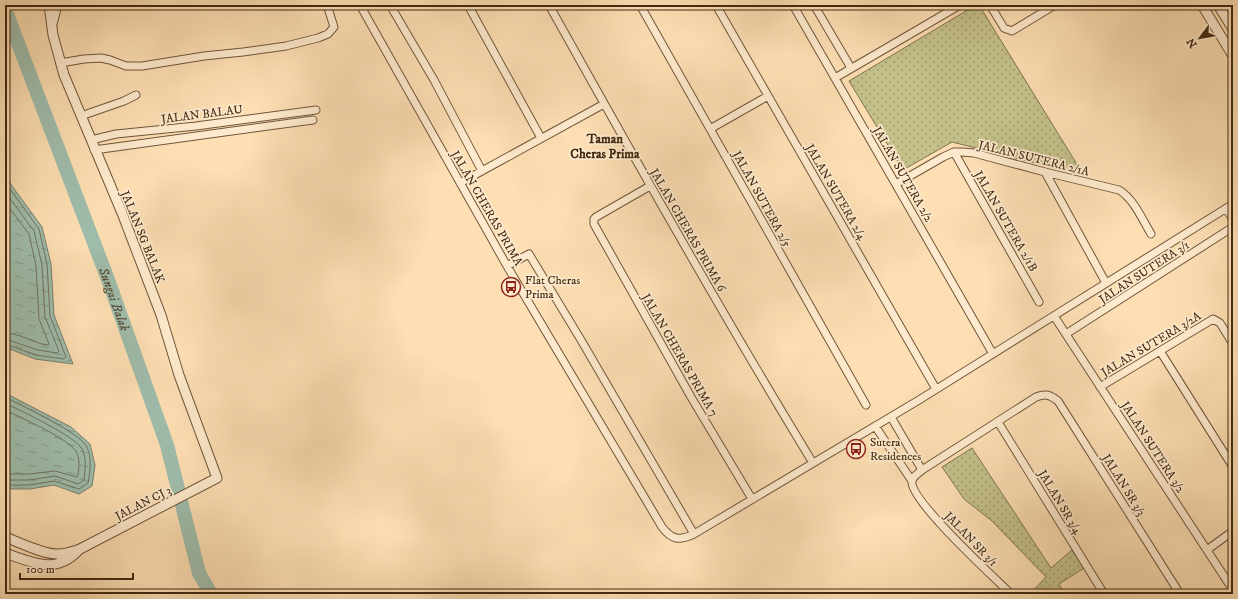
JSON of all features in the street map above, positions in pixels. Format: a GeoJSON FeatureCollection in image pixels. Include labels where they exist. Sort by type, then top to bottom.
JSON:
{"type":"FeatureCollection","features":[{"type":"Feature","properties":{"kind":"street","name":"JALAN SG BALAK"},"geometry":{"type":"LineString","coordinates":[[49,5],[52,30],[60,63],[94,150],[122,213],[162,316],[179,374],[217,478]]}},
{"type":"Feature","properties":{"kind":"street"},"geometry":{"type":"LineString","coordinates":[[52,30],[58,5]]}},
{"type":"Feature","properties":{"kind":"street"},"geometry":{"type":"LineString","coordinates":[[60,63],[101,58],[126,66],[142,66],[204,56],[286,46],[328,34],[334,27],[328,5]]}},
{"type":"Feature","properties":{"kind":"street","name":"JALAN CHERAS PRIMA"},"geometry":{"type":"LineString","coordinates":[[360,5],[507,266],[662,527],[668,535],[676,538],[684,538],[694,534]]}},
{"type":"Feature","properties":{"kind":"street"},"geometry":{"type":"LineString","coordinates":[[390,5],[434,80],[482,171]]}},
{"type":"Feature","properties":{"kind":"street"},"geometry":{"type":"LineString","coordinates":[[468,5],[541,138]]}},
{"type":"Feature","properties":{"kind":"street","name":"JALAN CHERAS PRIMA 6"},"geometry":{"type":"LineString","coordinates":[[549,5],[650,186],[752,362],[813,463]]}},
{"type":"Feature","properties":{"kind":"street","name":"JALAN SUTERA 2/5"},"geometry":{"type":"LineString","coordinates":[[640,5],[866,405]]}},
{"type":"Feature","properties":{"kind":"street","name":"JALAN SUTERA 2/4"},"geometry":{"type":"LineString","coordinates":[[716,5],[936,389]]}},
{"type":"Feature","properties":{"kind":"street","name":"JALAN SUTERA 2/2"},"geometry":{"type":"LineString","coordinates":[[793,5],[993,354]]}},
{"type":"Feature","properties":{"kind":"street"},"geometry":{"type":"LineString","coordinates":[[835,78],[960,5]]}},
{"type":"Feature","properties":{"kind":"street"},"geometry":{"type":"LineString","coordinates":[[990,5],[1004,28],[1012,31],[1055,5]]}},
{"type":"Feature","properties":{"kind":"street"},"geometry":{"type":"LineString","coordinates":[[1202,5],[1233,56]]}},
{"type":"Feature","properties":{"kind":"street"},"geometry":{"type":"LineString","coordinates":[[1218,5],[1233,29]]}},
{"type":"Feature","properties":{"kind":"street"},"geometry":{"type":"LineString","coordinates":[[818,6],[851,68]]}},
{"type":"Feature","properties":{"kind":"street"},"geometry":{"type":"LineString","coordinates":[[81,116],[124,101],[136,95]]}},
{"type":"Feature","properties":{"kind":"street"},"geometry":{"type":"LineString","coordinates":[[710,129],[768,96]]}},
{"type":"Feature","properties":{"kind":"street"},"geometry":{"type":"LineString","coordinates":[[460,183],[604,104]]}},
{"type":"Feature","properties":{"kind":"street","name":"JALAN BALAU"},"geometry":{"type":"LineString","coordinates":[[91,140],[116,134],[196,126],[316,110]]}},
{"type":"Feature","properties":{"kind":"street"},"geometry":{"type":"LineString","coordinates":[[94,150],[312,120]]}},
{"type":"Feature","properties":{"kind":"street","name":"JALAN SUTERA 2/1A"},"geometry":{"type":"LineString","coordinates":[[896,184],[942,157],[954,152],[974,153],[1119,190],[1130,199],[1151,234]]}},
{"type":"Feature","properties":{"kind":"street","name":"JALAN SUTERA 2/1B"},"geometry":{"type":"LineString","coordinates":[[954,152],[1039,302]]}},
{"type":"Feature","properties":{"kind":"street"},"geometry":{"type":"LineString","coordinates":[[1044,172],[1106,283]]}},
{"type":"Feature","properties":{"kind":"street","name":"JALAN CHERAS PRIMA 7"},"geometry":{"type":"LineString","coordinates":[[650,186],[594,219],[594,224],[690,397],[752,499]]}},
{"type":"Feature","properties":{"kind":"street"},"geometry":{"type":"LineString","coordinates":[[507,266],[528,254],[581,340],[694,534],[936,389],[1233,204]]}},
{"type":"Feature","properties":{"kind":"street"},"geometry":{"type":"LineString","coordinates":[[1226,209],[1233,219]]}},
{"type":"Feature","properties":{"kind":"street","name":"JALAN SUTERA 3/1"},"geometry":{"type":"LineString","coordinates":[[1066,334],[1233,227]]}},
{"type":"Feature","properties":{"kind":"street","name":"JALAN SUTERA 3/2"},"geometry":{"type":"LineString","coordinates":[[1054,316],[1233,590]]}},
{"type":"Feature","properties":{"kind":"street","name":"JALAN SUTERA 3/2A"},"geometry":{"type":"LineString","coordinates":[[1100,387],[1213,319],[1220,323],[1233,344]]}},
{"type":"Feature","properties":{"kind":"street"},"geometry":{"type":"LineString","coordinates":[[1160,351],[1233,467]]}},
{"type":"Feature","properties":{"kind":"street","name":"JALAN SR 3/3"},"geometry":{"type":"LineString","coordinates":[[998,422],[1036,397],[1044,394],[1052,396],[1058,401],[1180,594]]}},
{"type":"Feature","properties":{"kind":"street"},"geometry":{"type":"LineString","coordinates":[[890,417],[922,470]]}},
{"type":"Feature","properties":{"kind":"street"},"geometry":{"type":"LineString","coordinates":[[875,426],[912,481],[922,470],[998,422]]}},
{"type":"Feature","properties":{"kind":"street","name":"JALAN SR 3/4"},"geometry":{"type":"LineString","coordinates":[[998,422],[1104,594]]}},
{"type":"Feature","properties":{"kind":"street","name":"JALAN CJ 3"},"geometry":{"type":"LineString","coordinates":[[5,537],[43,552],[53,554],[66,553],[80,549],[217,478]]}},
{"type":"Feature","properties":{"kind":"street","name":"JALAN SR 3/1"},"geometry":{"type":"LineString","coordinates":[[912,481],[913,488],[918,497],[970,555],[1011,594]]}},
{"type":"Feature","properties":{"kind":"street"},"geometry":{"type":"LineString","coordinates":[[1207,550],[1233,531]]}},
{"type":"Feature","properties":{"kind":"street","name":"JALAN CJ 3"},"geometry":{"type":"LineString","coordinates":[[5,553],[40,565],[51,565],[64,562],[73,557],[80,549]]}},
{"type":"Feature","properties":{"kind":"shaded area"},"geometry":{"type":"Polygon","coordinates":[[[976,5],[979,5],[1078,166],[1068,171],[952,142],[903,170],[849,81],[976,5]]]}},
{"type":"Feature","properties":{"kind":"shaded area"},"geometry":{"type":"Polygon","coordinates":[[[972,448],[1051,568],[1072,550],[1084,568],[1059,584],[1065,594],[1030,594],[1046,577],[992,521],[964,499],[942,467],[972,448]]]}},
{"type":"Feature","properties":{"kind":"water"},"geometry":{"type":"Polygon","coordinates":[[[5,174],[42,227],[51,264],[54,315],[73,364],[35,359],[5,347],[5,174]]]}},
{"type":"Feature","properties":{"kind":"water"},"geometry":{"type":"Polygon","coordinates":[[[5,393],[71,427],[90,444],[95,465],[92,486],[79,494],[54,485],[30,489],[5,489],[5,393]]]}},
{"type":"Feature","properties":{"kind":"waterway","name":"Sungai Balak"},"geometry":{"type":"LineString","coordinates":[[5,9],[107,277],[167,445],[199,573],[211,594]]}},
{"type":"Feature","properties":{"kind":"place","name":"Flat Cheras Prima"},"geometry":{"type":"Point","coordinates":[511,287]}},
{"type":"Feature","properties":{"kind":"place","name":"Sutera Residences"},"geometry":{"type":"Point","coordinates":[856,449]}},
{"type":"Feature","properties":{"kind":"district","name":"Taman Cheras Prima"},"geometry":{"type":"Point","coordinates":[605,146]}}]}
